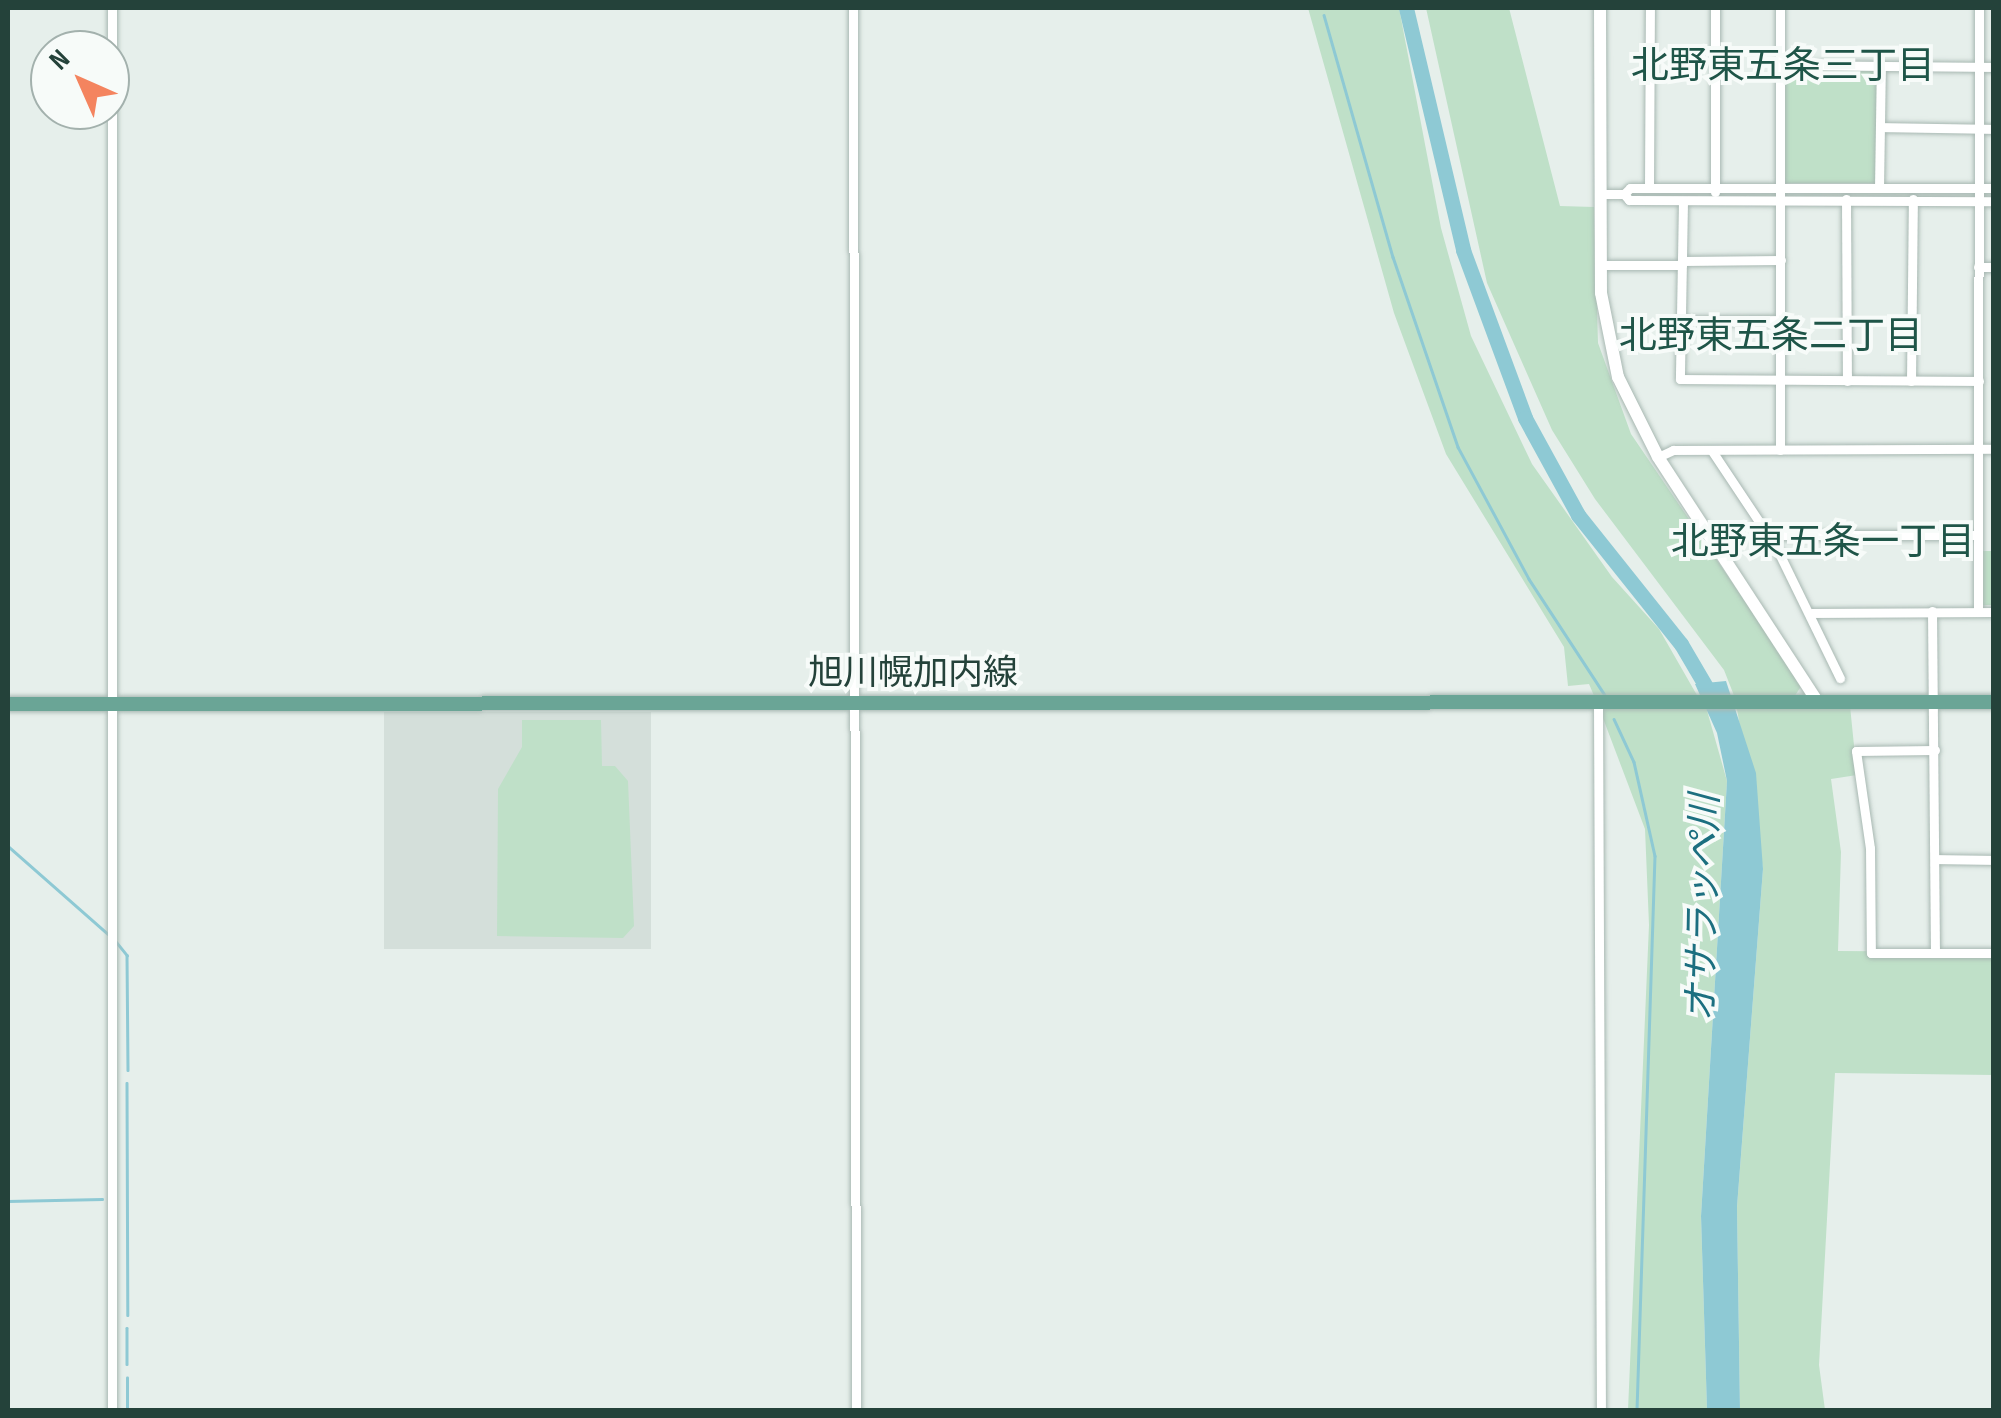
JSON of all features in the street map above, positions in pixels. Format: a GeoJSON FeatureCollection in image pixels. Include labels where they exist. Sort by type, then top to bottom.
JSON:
{"type":"FeatureCollection","features":[{"type":"Feature","properties":{"kind":"main road","name":"旭川幌加内線"},"geometry":{"type":"LineString","coordinates":[[8,704],[1994,702]]}},
{"type":"Feature","properties":{"kind":"street"},"geometry":{"type":"LineString","coordinates":[[112,8],[112,1410]]}},
{"type":"Feature","properties":{"kind":"street"},"geometry":{"type":"LineString","coordinates":[[854,8],[856,1410]]}},
{"type":"Feature","properties":{"kind":"street"},"geometry":{"type":"LineString","coordinates":[[1600,8],[1600,265],[1618,377],[1658,456],[1818,702]]}},
{"type":"Feature","properties":{"kind":"street"},"geometry":{"type":"LineString","coordinates":[[1649,188],[1650,8]]}},
{"type":"Feature","properties":{"kind":"street"},"geometry":{"type":"LineString","coordinates":[[1715,8],[1715,200]]}},
{"type":"Feature","properties":{"kind":"street"},"geometry":{"type":"LineString","coordinates":[[1780,8],[1780,450]]}},
{"type":"Feature","properties":{"kind":"street"},"geometry":{"type":"LineString","coordinates":[[1978,612],[1979,8]]}},
{"type":"Feature","properties":{"kind":"street"},"geometry":{"type":"LineString","coordinates":[[1780,65],[1994,67]]}},
{"type":"Feature","properties":{"kind":"street"},"geometry":{"type":"LineString","coordinates":[[1880,188],[1881,65]]}},
{"type":"Feature","properties":{"kind":"street"},"geometry":{"type":"LineString","coordinates":[[1880,127],[1994,129]]}},
{"type":"Feature","properties":{"kind":"street"},"geometry":{"type":"LineString","coordinates":[[1599,194],[1649,188],[1994,188]]}},
{"type":"Feature","properties":{"kind":"street"},"geometry":{"type":"LineString","coordinates":[[1847,188],[1847,381]]}},
{"type":"Feature","properties":{"kind":"street"},"geometry":{"type":"LineString","coordinates":[[1911,381],[1913,188]]}},
{"type":"Feature","properties":{"kind":"street"},"geometry":{"type":"LineString","coordinates":[[1624,194],[1629,200],[1994,201]]}},
{"type":"Feature","properties":{"kind":"street"},"geometry":{"type":"LineString","coordinates":[[1683,201],[1680,380],[1979,381]]}},
{"type":"Feature","properties":{"kind":"street"},"geometry":{"type":"LineString","coordinates":[[1600,265],[1780,260]]}},
{"type":"Feature","properties":{"kind":"street"},"geometry":{"type":"LineString","coordinates":[[1978,268],[1994,268]]}},
{"type":"Feature","properties":{"kind":"street"},"geometry":{"type":"LineString","coordinates":[[1681,321],[1780,320]]}},
{"type":"Feature","properties":{"kind":"street"},"geometry":{"type":"LineString","coordinates":[[1979,327],[1994,327]]}},
{"type":"Feature","properties":{"kind":"street"},"geometry":{"type":"LineString","coordinates":[[1979,342],[1994,342]]}},
{"type":"Feature","properties":{"kind":"street"},"geometry":{"type":"LineString","coordinates":[[1658,456],[1712,451],[1994,449]]}},
{"type":"Feature","properties":{"kind":"street"},"geometry":{"type":"LineString","coordinates":[[1712,451],[1769,535],[1812,613],[1840,678]]}},
{"type":"Feature","properties":{"kind":"street"},"geometry":{"type":"LineString","coordinates":[[1769,535],[1978,535]]}},
{"type":"Feature","properties":{"kind":"street"},"geometry":{"type":"LineString","coordinates":[[1978,548],[1994,548]]}},
{"type":"Feature","properties":{"kind":"street"},"geometry":{"type":"LineString","coordinates":[[1932,612],[1934,952]]}},
{"type":"Feature","properties":{"kind":"street"},"geometry":{"type":"LineString","coordinates":[[1812,613],[1994,612]]}},
{"type":"Feature","properties":{"kind":"street"},"geometry":{"type":"LineString","coordinates":[[1598,704],[1601,1410]]}},
{"type":"Feature","properties":{"kind":"street"},"geometry":{"type":"LineString","coordinates":[[1935,750],[1856,751],[1870,848],[1871,952],[1994,952]]}},
{"type":"Feature","properties":{"kind":"street"},"geometry":{"type":"LineString","coordinates":[[1936,859],[1994,860]]}},
{"type":"Feature","properties":{"kind":"shaded area"},"geometry":{"type":"Polygon","coordinates":[[[384,712],[651,712],[651,949],[384,949],[384,712]]]}},
{"type":"Feature","properties":{"kind":"green space"},"geometry":{"type":"Polygon","coordinates":[[[1308,8],[1399,8],[1441,228],[1471,336],[1532,464],[1612,577],[1659,629],[1698,697],[1595,698],[1589,684],[1568,686],[1564,647],[1446,454],[1394,313],[1308,8]]]}},
{"type":"Feature","properties":{"kind":"green space"},"geometry":{"type":"Polygon","coordinates":[[[1426,8],[1509,8],[1560,206],[1594,207],[1598,343],[1631,434],[1802,685],[1794,697],[1735,698],[1724,670],[1595,499],[1552,430],[1487,283],[1426,8]]]}},
{"type":"Feature","properties":{"kind":"green space"},"geometry":{"type":"Polygon","coordinates":[[[1783,68],[1878,68],[1878,183],[1783,183],[1783,68]]]}},
{"type":"Feature","properties":{"kind":"green space"},"geometry":{"type":"Polygon","coordinates":[[[1982,551],[1993,551],[1993,605],[1982,605],[1982,551]]]}},
{"type":"Feature","properties":{"kind":"green space"},"geometry":{"type":"Polygon","coordinates":[[[1598,705],[1706,707],[1727,781],[1701,1216],[1707,1410],[1628,1410],[1649,925],[1645,829],[1598,705]]]}},
{"type":"Feature","properties":{"kind":"green space"},"geometry":{"type":"Polygon","coordinates":[[[1850,706],[1857,775],[1831,779],[1841,852],[1838,951],[1993,952],[1993,1075],[1835,1073],[1819,1365],[1825,1410],[1740,1410],[1737,1207],[1763,869],[1737,709],[1850,706]]]}},
{"type":"Feature","properties":{"kind":"green space"},"geometry":{"type":"Polygon","coordinates":[[[522,720],[601,720],[602,766],[615,766],[628,781],[634,926],[623,938],[497,936],[498,789],[522,747],[522,720]]]}},
{"type":"Feature","properties":{"kind":"water"},"geometry":{"type":"Polygon","coordinates":[[[1726,681],[1756,773],[1763,869],[1737,1207],[1740,1410],[1707,1410],[1701,1216],[1727,781],[1717,733],[1695,684],[1726,681]]]}},
{"type":"Feature","properties":{"kind":"waterway","name":"オサラッペ川"},"geometry":{"type":"LineString","coordinates":[[1406,8],[1463,250],[1525,418],[1578,515],[1681,644],[1715,702]]}},
{"type":"Feature","properties":{"kind":"waterway"},"geometry":{"type":"LineString","coordinates":[[1324,15],[1393,257],[1458,447],[1529,579],[1605,695]]}},
{"type":"Feature","properties":{"kind":"waterway"},"geometry":{"type":"LineString","coordinates":[[1614,719],[1634,762],[1655,856],[1637,1410]]}},
{"type":"Feature","properties":{"kind":"waterway"},"geometry":{"type":"LineString","coordinates":[[8,846],[108,934]]}},
{"type":"Feature","properties":{"kind":"waterway"},"geometry":{"type":"LineString","coordinates":[[114,939],[127,955],[128,1070]]}},
{"type":"Feature","properties":{"kind":"waterway"},"geometry":{"type":"LineString","coordinates":[[127,1083],[128,1315]]}},
{"type":"Feature","properties":{"kind":"waterway"},"geometry":{"type":"LineString","coordinates":[[8,1201],[102,1199]]}},
{"type":"Feature","properties":{"kind":"waterway"},"geometry":{"type":"LineString","coordinates":[[127,1328],[127,1364]]}},
{"type":"Feature","properties":{"kind":"waterway"},"geometry":{"type":"LineString","coordinates":[[127,1378],[127,1410]]}},
{"type":"Feature","properties":{"kind":"district","name":"北野東五条三丁目"},"geometry":{"type":"Point","coordinates":[1783,67]}},
{"type":"Feature","properties":{"kind":"district","name":"北野東五条二丁目"},"geometry":{"type":"Point","coordinates":[1771,337]}},
{"type":"Feature","properties":{"kind":"district","name":"北野東五条一丁目"},"geometry":{"type":"Point","coordinates":[1823,543]}}]}
